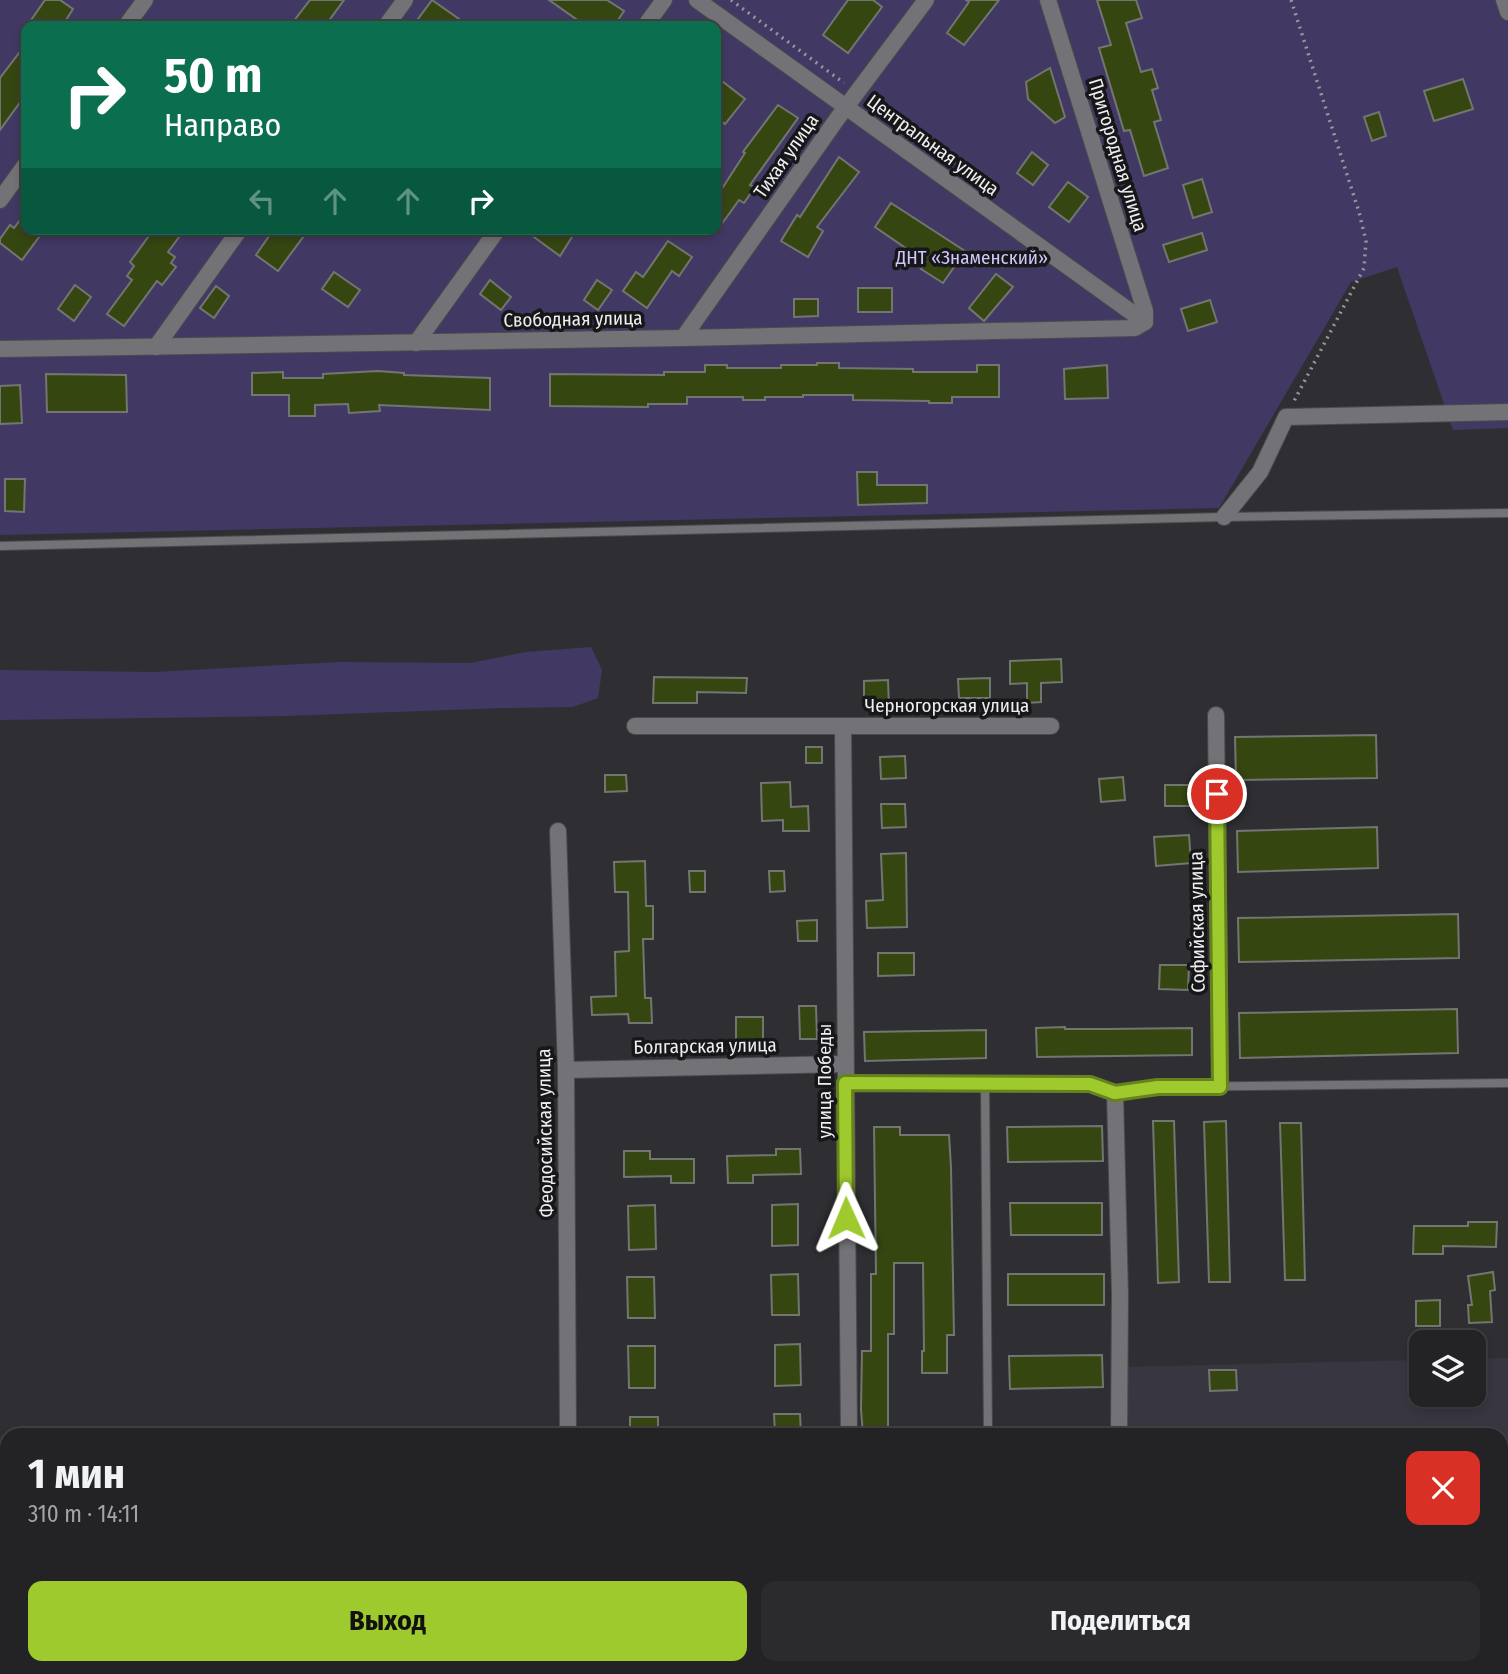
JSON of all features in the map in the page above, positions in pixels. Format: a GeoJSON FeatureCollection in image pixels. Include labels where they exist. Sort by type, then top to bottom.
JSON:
{"type":"FeatureCollection","features":[{"type":"Feature","properties":{"kind":"street"},"geometry":{"type":"LineString","coordinates":[[130,21],[145,0]]}},
{"type":"Feature","properties":{"kind":"street"},"geometry":{"type":"LineString","coordinates":[[390,21],[405,0]]}},
{"type":"Feature","properties":{"kind":"street"},"geometry":{"type":"LineString","coordinates":[[649,21],[664,0]]}},
{"type":"Feature","properties":{"kind":"street","name":"Центральная улица"},"geometry":{"type":"LineString","coordinates":[[697,0],[1145,322]]}},
{"type":"Feature","properties":{"kind":"street","name":"Тихая улица"},"geometry":{"type":"LineString","coordinates":[[683,338],[926,0]]}},
{"type":"Feature","properties":{"kind":"street","name":"Пригородная улица"},"geometry":{"type":"LineString","coordinates":[[1048,0],[1145,311],[1145,322]]}},
{"type":"Feature","properties":{"kind":"street"},"geometry":{"type":"LineString","coordinates":[[1504,0],[1508,12]]}},
{"type":"Feature","properties":{"kind":"street"},"geometry":{"type":"LineString","coordinates":[[0,200],[21,171]]}},
{"type":"Feature","properties":{"kind":"street"},"geometry":{"type":"LineString","coordinates":[[156,347],[236,235]]}},
{"type":"Feature","properties":{"kind":"street"},"geometry":{"type":"LineString","coordinates":[[416,343],[494,235]]}},
{"type":"Feature","properties":{"kind":"street","name":"Свободная улица"},"geometry":{"type":"LineString","coordinates":[[0,349],[1135,328],[1145,322]]}},
{"type":"Feature","properties":{"kind":"street"},"geometry":{"type":"LineString","coordinates":[[1224,517],[1260,472],[1286,417],[1508,412]]}},
{"type":"Feature","properties":{"kind":"street","name":"Софийская улица"},"geometry":{"type":"LineString","coordinates":[[1216,715],[1220,1087]]}},
{"type":"Feature","properties":{"kind":"street","name":"Черногорская улица"},"geometry":{"type":"LineString","coordinates":[[635,726],[1051,726]]}},
{"type":"Feature","properties":{"kind":"street","name":"улица Победы"},"geometry":{"type":"LineString","coordinates":[[843,726],[849,1428]]}},
{"type":"Feature","properties":{"kind":"street","name":"Феодосийская улица"},"geometry":{"type":"LineString","coordinates":[[558,831],[566,1070],[568,1428]]}},
{"type":"Feature","properties":{"kind":"street","name":"Болгарская улица"},"geometry":{"type":"LineString","coordinates":[[566,1070],[845,1063]]}},
{"type":"Feature","properties":{"kind":"street"},"geometry":{"type":"LineString","coordinates":[[845,1083],[1090,1084],[1115,1093],[1119,1428]]}},
{"type":"Feature","properties":{"kind":"lane"},"geometry":{"type":"LineString","coordinates":[[0,546],[1224,517],[1508,513]]}},
{"type":"Feature","properties":{"kind":"lane"},"geometry":{"type":"LineString","coordinates":[[985,1083],[988,1428]]}},
{"type":"Feature","properties":{"kind":"lane"},"geometry":{"type":"LineString","coordinates":[[1115,1093],[1158,1087],[1508,1083]]}},
{"type":"Feature","properties":{"kind":"path"},"geometry":{"type":"LineString","coordinates":[[730,0],[1005,199]]}},
{"type":"Feature","properties":{"kind":"path"},"geometry":{"type":"LineString","coordinates":[[1286,417],[1364,268],[1366,241],[1291,0]]}},
{"type":"Feature","properties":{"kind":"shaded area"},"geometry":{"type":"Polygon","coordinates":[[[1508,1358],[1508,1428],[1126,1428],[1126,1367],[1409,1360],[1409,1407],[1486,1407],[1486,1359],[1508,1358]]]}},
{"type":"Feature","properties":{"kind":"green space","name":"ДНТ «Знаменский»"},"geometry":{"type":"Polygon","coordinates":[[[0,0],[1508,0],[1508,428],[1453,430],[1397,267],[1351,282],[1219,508],[0,535],[0,0]]]}},
{"type":"Feature","properties":{"kind":"green space"},"geometry":{"type":"Polygon","coordinates":[[[591,647],[602,670],[598,698],[573,707],[285,716],[0,720],[0,670],[154,672],[340,662],[470,663],[526,652],[591,647]]]}},
{"type":"Feature","properties":{"kind":"building"},"geometry":{"type":"Polygon","coordinates":[[[45,0],[60,0],[73,9],[65,21],[30,21],[45,0]]]}},
{"type":"Feature","properties":{"kind":"building"},"geometry":{"type":"Polygon","coordinates":[[[310,0],[344,0],[329,21],[294,21],[310,0]]]}},
{"type":"Feature","properties":{"kind":"building"},"geometry":{"type":"Polygon","coordinates":[[[432,0],[462,21],[421,21],[418,19],[432,0]]]}},
{"type":"Feature","properties":{"kind":"building"},"geometry":{"type":"Polygon","coordinates":[[[549,0],[607,0],[624,11],[617,21],[579,21],[549,0]]]}},
{"type":"Feature","properties":{"kind":"building"},"geometry":{"type":"Polygon","coordinates":[[[848,0],[873,0],[882,7],[848,53],[823,35],[848,0]]]}},
{"type":"Feature","properties":{"kind":"building"},"geometry":{"type":"Polygon","coordinates":[[[966,0],[999,0],[964,45],[947,33],[969,2],[966,0]]]}},
{"type":"Feature","properties":{"kind":"building"},"geometry":{"type":"Polygon","coordinates":[[[1097,0],[1136,0],[1142,18],[1126,23],[1141,72],[1152,69],[1158,88],[1152,90],[1161,120],[1154,122],[1168,168],[1144,176],[1130,130],[1124,131],[1099,48],[1111,45],[1097,0]]]}},
{"type":"Feature","properties":{"kind":"building"},"geometry":{"type":"Polygon","coordinates":[[[21,51],[21,101],[0,130],[0,78],[21,51]]]}},
{"type":"Feature","properties":{"kind":"building"},"geometry":{"type":"Polygon","coordinates":[[[1050,68],[1065,117],[1055,123],[1028,99],[1026,82],[1050,68]]]}},
{"type":"Feature","properties":{"kind":"building"},"geometry":{"type":"Polygon","coordinates":[[[1463,79],[1473,109],[1434,121],[1424,91],[1463,79]]]}},
{"type":"Feature","properties":{"kind":"building"},"geometry":{"type":"Polygon","coordinates":[[[721,82],[745,99],[725,124],[721,121],[721,82]]]}},
{"type":"Feature","properties":{"kind":"building"},"geometry":{"type":"Polygon","coordinates":[[[778,105],[798,118],[750,185],[755,187],[744,203],[739,200],[721,225],[721,190],[745,153],[743,152],[778,105]]]}},
{"type":"Feature","properties":{"kind":"building"},"geometry":{"type":"Polygon","coordinates":[[[1379,112],[1386,136],[1372,141],[1364,117],[1379,112]]]}},
{"type":"Feature","properties":{"kind":"building"},"geometry":{"type":"Polygon","coordinates":[[[1032,152],[1048,165],[1033,185],[1017,173],[1032,152]]]}},
{"type":"Feature","properties":{"kind":"building"},"geometry":{"type":"Polygon","coordinates":[[[839,157],[859,172],[817,227],[823,231],[808,257],[781,241],[839,157]]]}},
{"type":"Feature","properties":{"kind":"building"},"geometry":{"type":"Polygon","coordinates":[[[1202,179],[1212,212],[1193,218],[1183,185],[1202,179]]]}},
{"type":"Feature","properties":{"kind":"building"},"geometry":{"type":"Polygon","coordinates":[[[1068,182],[1088,197],[1069,222],[1049,207],[1068,182]]]}},
{"type":"Feature","properties":{"kind":"building"},"geometry":{"type":"Polygon","coordinates":[[[891,203],[965,251],[943,283],[921,269],[926,262],[875,227],[891,203]]]}},
{"type":"Feature","properties":{"kind":"building"},"geometry":{"type":"Polygon","coordinates":[[[21,219],[21,235],[41,235],[22,260],[0,243],[10,225],[14,228],[21,219]]]}},
{"type":"Feature","properties":{"kind":"building"},"geometry":{"type":"Polygon","coordinates":[[[1202,233],[1207,250],[1169,262],[1163,245],[1202,233]]]}},
{"type":"Feature","properties":{"kind":"building"},"geometry":{"type":"Polygon","coordinates":[[[150,235],[181,235],[168,252],[175,257],[171,263],[176,267],[162,285],[157,281],[124,326],[107,314],[132,280],[127,276],[134,266],[130,262],[150,235]]]}},
{"type":"Feature","properties":{"kind":"building"},"geometry":{"type":"Polygon","coordinates":[[[270,235],[305,235],[278,271],[256,255],[270,235]]]}},
{"type":"Feature","properties":{"kind":"building"},"geometry":{"type":"Polygon","coordinates":[[[531,235],[573,235],[560,256],[531,235]]]}},
{"type":"Feature","properties":{"kind":"building"},"geometry":{"type":"Polygon","coordinates":[[[668,241],[692,257],[679,276],[672,271],[647,308],[623,291],[636,272],[643,277],[668,241]]]}},
{"type":"Feature","properties":{"kind":"building"},"geometry":{"type":"Polygon","coordinates":[[[334,272],[360,290],[348,307],[322,289],[334,272]]]}},
{"type":"Feature","properties":{"kind":"building"},"geometry":{"type":"Polygon","coordinates":[[[996,274],[1013,287],[984,321],[969,308],[996,274]]]}},
{"type":"Feature","properties":{"kind":"building"},"geometry":{"type":"Polygon","coordinates":[[[490,280],[511,297],[501,310],[480,294],[490,280]]]}},
{"type":"Feature","properties":{"kind":"building"},"geometry":{"type":"Polygon","coordinates":[[[597,280],[612,290],[598,310],[584,300],[597,280]]]}},
{"type":"Feature","properties":{"kind":"building"},"geometry":{"type":"Polygon","coordinates":[[[75,285],[91,297],[74,321],[58,309],[75,285]]]}},
{"type":"Feature","properties":{"kind":"building"},"geometry":{"type":"Polygon","coordinates":[[[216,286],[229,296],[214,318],[200,308],[216,286]]]}},
{"type":"Feature","properties":{"kind":"building"},"geometry":{"type":"Polygon","coordinates":[[[858,288],[892,288],[892,312],[858,312],[858,288]]]}},
{"type":"Feature","properties":{"kind":"building"},"geometry":{"type":"Polygon","coordinates":[[[794,299],[818,299],[818,316],[794,317],[794,299]]]}},
{"type":"Feature","properties":{"kind":"building"},"geometry":{"type":"Polygon","coordinates":[[[1210,300],[1217,322],[1188,331],[1181,309],[1210,300]]]}},
{"type":"Feature","properties":{"kind":"building"},"geometry":{"type":"Polygon","coordinates":[[[839,363],[839,368],[913,369],[913,372],[977,372],[977,365],[999,365],[999,397],[952,397],[952,403],[929,403],[853,400],[853,395],[765,397],[765,400],[743,400],[743,397],[687,397],[687,404],[648,404],[648,407],[550,406],[550,374],[664,375],[664,372],[705,372],[705,365],[727,365],[727,368],[781,368],[781,365],[839,363]]]}},
{"type":"Feature","properties":{"kind":"building"},"geometry":{"type":"Polygon","coordinates":[[[1107,365],[1108,398],[1065,399],[1064,369],[1107,365]]]}},
{"type":"Feature","properties":{"kind":"building"},"geometry":{"type":"Polygon","coordinates":[[[378,371],[404,375],[490,378],[490,410],[379,405],[380,411],[349,413],[348,404],[315,405],[315,416],[289,416],[289,395],[252,395],[252,373],[283,372],[283,378],[323,378],[323,374],[378,371]]]}},
{"type":"Feature","properties":{"kind":"building"},"geometry":{"type":"Polygon","coordinates":[[[46,374],[126,375],[127,412],[47,412],[46,374]]]}},
{"type":"Feature","properties":{"kind":"building"},"geometry":{"type":"Polygon","coordinates":[[[20,385],[22,423],[0,424],[0,386],[20,385]]]}},
{"type":"Feature","properties":{"kind":"building"},"geometry":{"type":"Polygon","coordinates":[[[857,472],[877,472],[877,485],[927,485],[927,503],[858,505],[857,472]]]}},
{"type":"Feature","properties":{"kind":"building"},"geometry":{"type":"Polygon","coordinates":[[[5,479],[25,479],[24,512],[5,511],[5,479]]]}},
{"type":"Feature","properties":{"kind":"building"},"geometry":{"type":"Polygon","coordinates":[[[1061,659],[1062,682],[1041,683],[1041,702],[1027,703],[1027,683],[1010,684],[1010,661],[1061,659]]]}},
{"type":"Feature","properties":{"kind":"building"},"geometry":{"type":"Polygon","coordinates":[[[654,677],[747,678],[746,693],[697,692],[697,703],[653,703],[654,677]]]}},
{"type":"Feature","properties":{"kind":"building"},"geometry":{"type":"Polygon","coordinates":[[[990,678],[990,698],[959,698],[958,679],[990,678]]]}},
{"type":"Feature","properties":{"kind":"building"},"geometry":{"type":"Polygon","coordinates":[[[888,680],[889,707],[864,708],[864,681],[888,680]]]}},
{"type":"Feature","properties":{"kind":"building"},"geometry":{"type":"Polygon","coordinates":[[[1376,735],[1377,778],[1236,780],[1235,737],[1376,735]]]}},
{"type":"Feature","properties":{"kind":"building"},"geometry":{"type":"Polygon","coordinates":[[[806,747],[822,747],[822,763],[806,763],[806,747]]]}},
{"type":"Feature","properties":{"kind":"building"},"geometry":{"type":"Polygon","coordinates":[[[905,756],[906,778],[881,779],[880,757],[905,756]]]}},
{"type":"Feature","properties":{"kind":"building"},"geometry":{"type":"Polygon","coordinates":[[[605,775],[626,775],[627,791],[605,792],[605,775]]]}},
{"type":"Feature","properties":{"kind":"building"},"geometry":{"type":"Polygon","coordinates":[[[1123,777],[1125,800],[1101,802],[1099,779],[1123,777]]]}},
{"type":"Feature","properties":{"kind":"building"},"geometry":{"type":"Polygon","coordinates":[[[790,782],[791,807],[808,806],[809,831],[783,831],[783,820],[762,821],[761,783],[790,782]]]}},
{"type":"Feature","properties":{"kind":"building"},"geometry":{"type":"Polygon","coordinates":[[[1165,785],[1197,785],[1197,806],[1165,806],[1165,785]]]}},
{"type":"Feature","properties":{"kind":"building"},"geometry":{"type":"Polygon","coordinates":[[[881,804],[905,804],[906,827],[882,828],[881,804]]]}},
{"type":"Feature","properties":{"kind":"building"},"geometry":{"type":"Polygon","coordinates":[[[1377,827],[1378,868],[1238,872],[1237,831],[1377,827]]]}},
{"type":"Feature","properties":{"kind":"building"},"geometry":{"type":"Polygon","coordinates":[[[1189,835],[1191,863],[1156,866],[1154,837],[1189,835]]]}},
{"type":"Feature","properties":{"kind":"building"},"geometry":{"type":"Polygon","coordinates":[[[906,853],[907,927],[867,928],[866,901],[883,900],[881,854],[906,853]]]}},
{"type":"Feature","properties":{"kind":"building"},"geometry":{"type":"Polygon","coordinates":[[[645,861],[646,906],[653,906],[653,939],[643,939],[645,998],[651,998],[652,1023],[629,1023],[628,1014],[592,1015],[591,997],[616,996],[615,952],[629,951],[628,892],[615,892],[614,862],[645,861]]]}},
{"type":"Feature","properties":{"kind":"building"},"geometry":{"type":"Polygon","coordinates":[[[689,871],[705,871],[705,892],[690,892],[689,871]]]}},
{"type":"Feature","properties":{"kind":"building"},"geometry":{"type":"Polygon","coordinates":[[[769,871],[784,871],[785,891],[770,892],[769,871]]]}},
{"type":"Feature","properties":{"kind":"building"},"geometry":{"type":"Polygon","coordinates":[[[1458,914],[1459,958],[1239,962],[1238,918],[1458,914]]]}},
{"type":"Feature","properties":{"kind":"building"},"geometry":{"type":"Polygon","coordinates":[[[817,920],[817,941],[798,941],[797,921],[817,920]]]}},
{"type":"Feature","properties":{"kind":"building"},"geometry":{"type":"Polygon","coordinates":[[[878,953],[914,953],[914,975],[878,976],[878,953]]]}},
{"type":"Feature","properties":{"kind":"building"},"geometry":{"type":"Polygon","coordinates":[[[1160,965],[1189,965],[1188,990],[1159,989],[1160,965]]]}},
{"type":"Feature","properties":{"kind":"building"},"geometry":{"type":"Polygon","coordinates":[[[799,1006],[816,1006],[817,1039],[800,1039],[799,1006]]]}},
{"type":"Feature","properties":{"kind":"building"},"geometry":{"type":"Polygon","coordinates":[[[1457,1009],[1458,1053],[1240,1058],[1239,1013],[1457,1009]]]}},
{"type":"Feature","properties":{"kind":"building"},"geometry":{"type":"Polygon","coordinates":[[[736,1017],[763,1017],[763,1044],[736,1044],[736,1017]]]}},
{"type":"Feature","properties":{"kind":"building"},"geometry":{"type":"Polygon","coordinates":[[[1036,1028],[1192,1028],[1192,1055],[1037,1057],[1036,1028]]]}},
{"type":"Feature","properties":{"kind":"building"},"geometry":{"type":"Polygon","coordinates":[[[986,1030],[986,1058],[865,1061],[864,1032],[986,1030]]]}},
{"type":"Feature","properties":{"kind":"building"},"geometry":{"type":"Polygon","coordinates":[[[1153,1121],[1174,1121],[1179,1282],[1158,1283],[1153,1121]]]}},
{"type":"Feature","properties":{"kind":"building"},"geometry":{"type":"Polygon","coordinates":[[[1226,1121],[1230,1282],[1209,1282],[1204,1122],[1226,1121]]]}},
{"type":"Feature","properties":{"kind":"building"},"geometry":{"type":"Polygon","coordinates":[[[1280,1123],[1301,1123],[1305,1280],[1285,1280],[1280,1123]]]}},
{"type":"Feature","properties":{"kind":"building"},"geometry":{"type":"Polygon","coordinates":[[[1102,1126],[1103,1161],[1008,1162],[1007,1127],[1102,1126]]]}},
{"type":"Feature","properties":{"kind":"building"},"geometry":{"type":"Polygon","coordinates":[[[874,1127],[900,1127],[900,1135],[949,1135],[954,1335],[947,1335],[947,1373],[922,1373],[923,1263],[894,1263],[894,1334],[888,1334],[888,1428],[862,1428],[862,1351],[871,1351],[871,1274],[876,1274],[874,1127]]]}},
{"type":"Feature","properties":{"kind":"building"},"geometry":{"type":"Polygon","coordinates":[[[776,1149],[800,1149],[801,1174],[753,1175],[753,1183],[728,1183],[727,1156],[776,1155],[776,1149]]]}},
{"type":"Feature","properties":{"kind":"building"},"geometry":{"type":"Polygon","coordinates":[[[624,1151],[650,1151],[650,1159],[694,1159],[694,1183],[671,1183],[671,1176],[624,1177],[624,1151]]]}},
{"type":"Feature","properties":{"kind":"building"},"geometry":{"type":"Polygon","coordinates":[[[1010,1203],[1102,1203],[1102,1235],[1011,1235],[1010,1203]]]}},
{"type":"Feature","properties":{"kind":"building"},"geometry":{"type":"Polygon","coordinates":[[[798,1204],[798,1245],[772,1246],[772,1205],[798,1204]]]}},
{"type":"Feature","properties":{"kind":"building"},"geometry":{"type":"Polygon","coordinates":[[[655,1205],[656,1249],[629,1250],[628,1206],[655,1205]]]}},
{"type":"Feature","properties":{"kind":"building"},"geometry":{"type":"Polygon","coordinates":[[[1468,1222],[1497,1222],[1496,1247],[1443,1246],[1443,1254],[1413,1254],[1414,1226],[1468,1226],[1468,1222]]]}},
{"type":"Feature","properties":{"kind":"building"},"geometry":{"type":"Polygon","coordinates":[[[1493,1272],[1495,1290],[1490,1291],[1492,1322],[1469,1323],[1468,1305],[1472,1305],[1468,1276],[1493,1272]]]}},
{"type":"Feature","properties":{"kind":"building"},"geometry":{"type":"Polygon","coordinates":[[[798,1274],[799,1315],[772,1315],[771,1275],[798,1274]]]}},
{"type":"Feature","properties":{"kind":"building"},"geometry":{"type":"Polygon","coordinates":[[[1008,1274],[1104,1274],[1104,1305],[1008,1305],[1008,1274]]]}},
{"type":"Feature","properties":{"kind":"building"},"geometry":{"type":"Polygon","coordinates":[[[627,1277],[654,1277],[655,1318],[628,1318],[627,1277]]]}},
{"type":"Feature","properties":{"kind":"building"},"geometry":{"type":"Polygon","coordinates":[[[1440,1300],[1440,1326],[1416,1326],[1416,1301],[1440,1300]]]}},
{"type":"Feature","properties":{"kind":"building"},"geometry":{"type":"Polygon","coordinates":[[[800,1344],[801,1385],[775,1386],[775,1345],[800,1344]]]}},
{"type":"Feature","properties":{"kind":"building"},"geometry":{"type":"Polygon","coordinates":[[[628,1346],[655,1346],[655,1388],[629,1388],[628,1346]]]}},
{"type":"Feature","properties":{"kind":"building"},"geometry":{"type":"Polygon","coordinates":[[[1102,1355],[1103,1387],[1010,1389],[1009,1356],[1102,1355]]]}},
{"type":"Feature","properties":{"kind":"building"},"geometry":{"type":"Polygon","coordinates":[[[1209,1370],[1236,1370],[1237,1390],[1210,1391],[1209,1370]]]}},
{"type":"Feature","properties":{"kind":"building"},"geometry":{"type":"Polygon","coordinates":[[[774,1414],[800,1414],[801,1428],[775,1428],[774,1414]]]}},
{"type":"Feature","properties":{"kind":"building"},"geometry":{"type":"Polygon","coordinates":[[[630,1417],[658,1417],[658,1428],[630,1428],[630,1417]]]}},
{"type":"Feature","properties":{"kind":"route"},"geometry":{"type":"LineString","coordinates":[[846,1218],[845,1083],[1090,1084],[1115,1093],[1158,1087],[1220,1087],[1217,794]]}}]}
